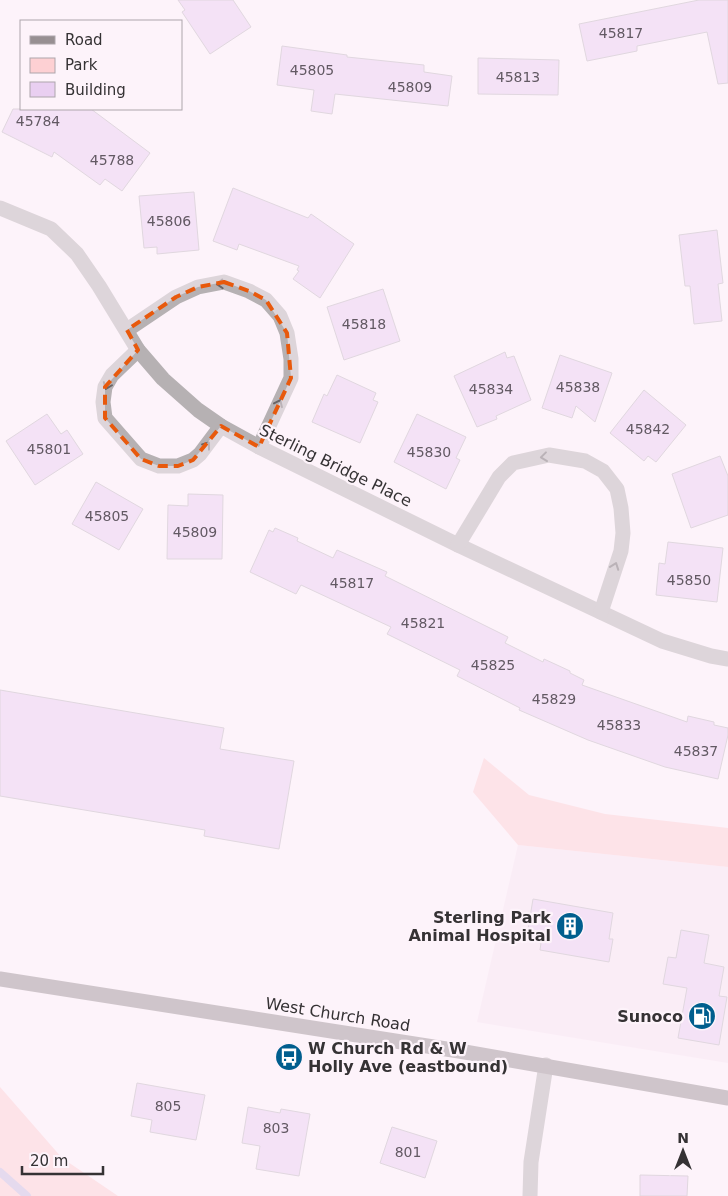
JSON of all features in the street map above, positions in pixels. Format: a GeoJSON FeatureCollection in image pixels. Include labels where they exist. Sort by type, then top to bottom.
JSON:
{"type":"FeatureCollection","features":[{"type":"Feature","properties":{"kind":"main road","name":"West Church Road"},"geometry":{"type":"LineString","coordinates":[[0,979],[546,1065],[728,1098]]}},
{"type":"Feature","properties":{"kind":"street","name":"Sterling Bridge Place"},"geometry":{"type":"LineString","coordinates":[[0,208],[51,229],[77,254],[138,350],[162,379],[198,410],[221,426],[259,447],[458,545],[662,641],[711,656],[728,659]]}},
{"type":"Feature","properties":{"kind":"street"},"geometry":{"type":"LineString","coordinates":[[127,330],[176,297],[198,287],[224,282],[249,290],[266,300],[280,316],[288,333],[291,378],[259,447]]}},
{"type":"Feature","properties":{"kind":"street"},"geometry":{"type":"LineString","coordinates":[[138,350],[112,375],[105,387],[102,402],[105,418],[141,459],[159,466],[178,466],[193,460],[200,454],[221,426]]}},
{"type":"Feature","properties":{"kind":"street"},"geometry":{"type":"LineString","coordinates":[[458,545],[499,477],[513,463],[549,455],[585,461],[602,471],[617,489],[622,508],[623,533],[621,551],[601,612]]}},
{"type":"Feature","properties":{"kind":"street"},"geometry":{"type":"LineString","coordinates":[[530,1196],[531,1162],[546,1065]]}},
{"type":"Feature","properties":{"kind":"highlighted area"},"geometry":{"type":"Polygon","coordinates":[[[224,282],[249,291],[266,300],[287,333],[291,378],[259,447],[221,426],[193,460],[178,466],[159,466],[141,459],[105,418],[105,387],[138,350],[127,330],[176,297],[198,287],[224,282]]]}},
{"type":"Feature","properties":{"kind":"shaded area"},"geometry":{"type":"Polygon","coordinates":[[[518,845],[728,867],[728,1063],[477,1022],[518,845]]]}},
{"type":"Feature","properties":{"kind":"green space"},"geometry":{"type":"Polygon","coordinates":[[[484,758],[529,795],[605,814],[728,828],[728,867],[518,845],[473,792],[484,758]]]}},
{"type":"Feature","properties":{"kind":"green space"},"geometry":{"type":"Polygon","coordinates":[[[0,1087],[62,1158],[118,1196],[0,1196],[0,1087]]]}},
{"type":"Feature","properties":{"kind":"building"},"geometry":{"type":"Polygon","coordinates":[[[178,0],[233,0],[251,27],[210,54],[182,12],[185,10],[178,0]]]}},
{"type":"Feature","properties":{"kind":"building"},"geometry":{"type":"Polygon","coordinates":[[[699,0],[728,0],[728,83],[718,84],[707,32],[637,46],[637,51],[587,61],[579,24],[699,0]]]}},
{"type":"Feature","properties":{"kind":"building"},"geometry":{"type":"Polygon","coordinates":[[[282,46],[347,55],[347,57],[424,65],[424,72],[452,76],[448,106],[335,94],[332,114],[311,111],[314,90],[277,85],[282,46]]]}},
{"type":"Feature","properties":{"kind":"building"},"geometry":{"type":"Polygon","coordinates":[[[478,58],[559,60],[558,95],[478,94],[478,58]]]}},
{"type":"Feature","properties":{"kind":"building"},"geometry":{"type":"Polygon","coordinates":[[[13,109],[92,110],[150,153],[122,191],[105,179],[100,185],[54,152],[52,157],[2,132],[13,109]]]}},
{"type":"Feature","properties":{"kind":"building"},"geometry":{"type":"Polygon","coordinates":[[[233,188],[308,218],[311,214],[354,244],[320,298],[293,279],[299,271],[297,270],[299,266],[239,244],[237,250],[213,241],[233,188]]]}},
{"type":"Feature","properties":{"kind":"building"},"geometry":{"type":"Polygon","coordinates":[[[194,192],[199,250],[157,254],[157,247],[144,248],[139,196],[194,192]]]}},
{"type":"Feature","properties":{"kind":"building"},"geometry":{"type":"Polygon","coordinates":[[[717,230],[723,283],[718,284],[722,321],[694,324],[690,286],[685,286],[679,235],[717,230]]]}},
{"type":"Feature","properties":{"kind":"building"},"geometry":{"type":"Polygon","coordinates":[[[383,289],[400,341],[344,360],[327,307],[383,289]]]}},
{"type":"Feature","properties":{"kind":"building"},"geometry":{"type":"Polygon","coordinates":[[[505,352],[507,358],[514,356],[531,400],[496,416],[497,419],[477,427],[454,376],[505,352]]]}},
{"type":"Feature","properties":{"kind":"building"},"geometry":{"type":"Polygon","coordinates":[[[560,355],[612,373],[595,422],[576,406],[572,418],[542,408],[560,355]]]}},
{"type":"Feature","properties":{"kind":"building"},"geometry":{"type":"Polygon","coordinates":[[[337,375],[376,393],[373,400],[378,402],[360,443],[312,422],[324,394],[327,396],[337,375]]]}},
{"type":"Feature","properties":{"kind":"building"},"geometry":{"type":"Polygon","coordinates":[[[644,390],[686,425],[656,462],[648,456],[644,461],[610,433],[644,390]]]}},
{"type":"Feature","properties":{"kind":"building"},"geometry":{"type":"Polygon","coordinates":[[[47,414],[61,434],[67,430],[83,454],[35,485],[6,441],[47,414]]]}},
{"type":"Feature","properties":{"kind":"building"},"geometry":{"type":"Polygon","coordinates":[[[417,414],[466,437],[456,458],[460,460],[446,489],[394,462],[417,414]]]}},
{"type":"Feature","properties":{"kind":"building"},"geometry":{"type":"Polygon","coordinates":[[[720,456],[728,476],[728,515],[691,528],[672,474],[720,456]]]}},
{"type":"Feature","properties":{"kind":"building"},"geometry":{"type":"Polygon","coordinates":[[[96,482],[143,509],[119,550],[72,524],[96,482]]]}},
{"type":"Feature","properties":{"kind":"building"},"geometry":{"type":"Polygon","coordinates":[[[188,494],[223,495],[222,559],[167,559],[168,505],[188,506],[188,494]]]}},
{"type":"Feature","properties":{"kind":"building"},"geometry":{"type":"Polygon","coordinates":[[[275,528],[298,538],[297,541],[333,558],[337,550],[387,572],[385,576],[508,637],[505,643],[543,662],[544,659],[570,671],[570,673],[584,680],[582,685],[687,722],[688,716],[714,722],[714,725],[728,728],[718,779],[665,767],[588,740],[519,710],[520,708],[457,676],[460,670],[387,634],[391,627],[301,585],[296,594],[250,572],[269,530],[273,532],[275,528]]]}},
{"type":"Feature","properties":{"kind":"building"},"geometry":{"type":"Polygon","coordinates":[[[668,542],[723,548],[717,602],[656,595],[659,563],[665,564],[668,542]]]}},
{"type":"Feature","properties":{"kind":"building"},"geometry":{"type":"Polygon","coordinates":[[[0,690],[224,728],[220,749],[294,761],[279,849],[204,836],[205,830],[0,796],[0,690]]]}},
{"type":"Feature","properties":{"kind":"building","name":"Sterling Park Animal Hospital"},"geometry":{"type":"Polygon","coordinates":[[[533,899],[613,913],[609,939],[613,939],[609,962],[540,950],[541,943],[526,941],[533,899]]]}},
{"type":"Feature","properties":{"kind":"building"},"geometry":{"type":"Polygon","coordinates":[[[681,930],[709,935],[704,963],[724,967],[719,996],[727,997],[719,1045],[678,1038],[687,988],[663,984],[668,957],[676,958],[681,930]]]}},
{"type":"Feature","properties":{"kind":"building"},"geometry":{"type":"Polygon","coordinates":[[[137,1083],[205,1095],[196,1140],[150,1132],[152,1120],[131,1116],[137,1083]]]}},
{"type":"Feature","properties":{"kind":"building"},"geometry":{"type":"Polygon","coordinates":[[[248,1107],[280,1113],[281,1109],[310,1114],[299,1176],[256,1169],[260,1146],[242,1143],[248,1107]]]}},
{"type":"Feature","properties":{"kind":"building"},"geometry":{"type":"Polygon","coordinates":[[[392,1127],[437,1141],[425,1178],[380,1163],[392,1127]]]}},
{"type":"Feature","properties":{"kind":"building"},"geometry":{"type":"Polygon","coordinates":[[[640,1175],[688,1176],[687,1196],[640,1196],[640,1175]]]}},
{"type":"Feature","properties":{"kind":"waterway"},"geometry":{"type":"LineString","coordinates":[[0,1172],[27,1196]]}},
{"type":"Feature","properties":{"kind":"place","name":"Sterling Park Animal Hospital"},"geometry":{"type":"Point","coordinates":[570,926]}},
{"type":"Feature","properties":{"kind":"place","name":"Sunoco"},"geometry":{"type":"Point","coordinates":[702,1016]}},
{"type":"Feature","properties":{"kind":"place","name":"W Church Rd & W Holly Ave (eastbound)"},"geometry":{"type":"Point","coordinates":[289,1057]}}]}
